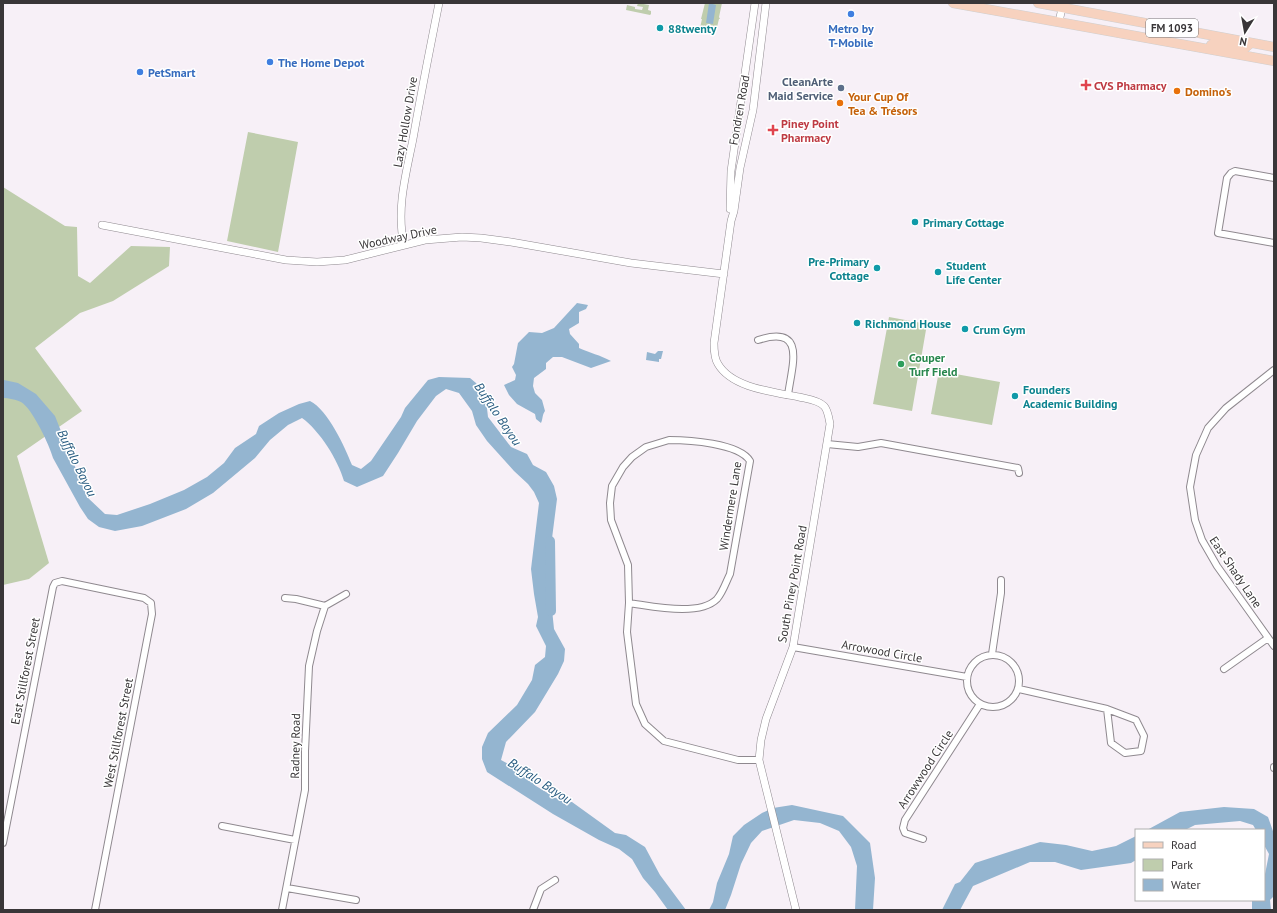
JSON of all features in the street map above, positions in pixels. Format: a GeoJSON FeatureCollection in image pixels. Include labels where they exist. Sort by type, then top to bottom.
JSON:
{"type":"FeatureCollection","features":[{"type":"Feature","properties":{"kind":"main road","name":"FM 1093"},"geometry":{"type":"LineString","coordinates":[[953,3],[1272,60]]}},
{"type":"Feature","properties":{"kind":"main road","name":"FM 1093"},"geometry":{"type":"LineString","coordinates":[[1038,3],[1062,5],[1274,47]]}},
{"type":"Feature","properties":{"kind":"main road"},"geometry":{"type":"LineString","coordinates":[[1137,36],[1148,32],[1202,42],[1206,41],[1208,34]]}},
{"type":"Feature","properties":{"kind":"main road"},"geometry":{"type":"LineString","coordinates":[[1209,49],[1214,43],[1245,48],[1251,43]]}},
{"type":"Feature","properties":{"kind":"street","name":"Lazy Hollow Drive"},"geometry":{"type":"LineString","coordinates":[[404,245],[400,222],[404,186],[439,3]]}},
{"type":"Feature","properties":{"kind":"street","name":"Fondren Road"},"geometry":{"type":"LineString","coordinates":[[731,221],[731,171],[755,3]]}},
{"type":"Feature","properties":{"kind":"street","name":"Fondren Road"},"geometry":{"type":"LineString","coordinates":[[727,374],[717,363],[714,343],[731,221],[734,211],[740,168],[753,110],[766,3]]}},
{"type":"Feature","properties":{"kind":"street"},"geometry":{"type":"LineString","coordinates":[[1059,22],[1062,5]]}},
{"type":"Feature","properties":{"kind":"street"},"geometry":{"type":"LineString","coordinates":[[1274,178],[1235,171],[1231,173],[1227,178],[1218,233],[1274,243]]}},
{"type":"Feature","properties":{"kind":"street","name":"Woodway Drive"},"geometry":{"type":"LineString","coordinates":[[102,225],[301,262],[345,260],[425,240],[444,238],[481,238],[631,263],[724,274]]}},
{"type":"Feature","properties":{"kind":"street"},"geometry":{"type":"LineString","coordinates":[[758,340],[769,336],[782,336],[790,341],[793,351],[788,395]]}},
{"type":"Feature","properties":{"kind":"street","name":"East Shady Lane"},"geometry":{"type":"LineString","coordinates":[[1274,370],[1226,408],[1208,428],[1196,455],[1190,487],[1195,520],[1202,540],[1217,566],[1274,646]]}},
{"type":"Feature","properties":{"kind":"street","name":"South Piney Point Road"},"geometry":{"type":"LineString","coordinates":[[727,374],[742,384],[813,400],[824,406],[827,410],[830,424],[793,647],[766,719],[761,740],[759,760],[782,848],[796,910]]}},
{"type":"Feature","properties":{"kind":"street","name":"Windermere Lane"},"geometry":{"type":"LineString","coordinates":[[629,603],[688,610],[698,608],[716,599],[730,574],[750,464],[750,460],[746,455],[725,447],[692,440],[669,440],[646,447],[632,457],[623,467],[612,486],[610,509],[611,520],[628,565],[629,603],[627,632],[636,704],[645,724],[664,741],[738,760],[759,760]]}},
{"type":"Feature","properties":{"kind":"street"},"geometry":{"type":"LineString","coordinates":[[827,444],[858,447],[881,443],[1018,468],[1020,473]]}},
{"type":"Feature","properties":{"kind":"street"},"geometry":{"type":"LineString","coordinates":[[992,654],[1001,593],[1001,580]]}},
{"type":"Feature","properties":{"kind":"street","name":"East Stillforest Street"},"geometry":{"type":"LineString","coordinates":[[3,842],[53,587],[56,583],[62,581],[111,591]]}},
{"type":"Feature","properties":{"kind":"street","name":"West Stillforest Street"},"geometry":{"type":"LineString","coordinates":[[95,910],[152,614],[152,603],[144,598],[111,591]]}},
{"type":"Feature","properties":{"kind":"street"},"geometry":{"type":"LineString","coordinates":[[285,598],[325,606],[346,594]]}},
{"type":"Feature","properties":{"kind":"street","name":"Radney Road"},"geometry":{"type":"LineString","coordinates":[[282,910],[305,790],[305,743],[310,666],[317,631],[325,606]]}},
{"type":"Feature","properties":{"kind":"street"},"geometry":{"type":"LineString","coordinates":[[1224,668],[1268,638]]}},
{"type":"Feature","properties":{"kind":"street","name":"Arrowood Circle"},"geometry":{"type":"LineString","coordinates":[[793,647],[967,677]]}},
{"type":"Feature","properties":{"kind":"street"},"geometry":{"type":"LineString","coordinates":[[992,654],[999,655],[1012,662],[1018,671],[1020,679],[1019,689],[1014,698],[1004,705],[990,707],[980,704],[971,696],[967,685],[967,677],[970,668],[977,660],[992,654]]}},
{"type":"Feature","properties":{"kind":"street"},"geometry":{"type":"LineString","coordinates":[[1019,689],[1107,710],[1136,720],[1144,736],[1141,751],[1125,753],[1111,743],[1107,710]]}},
{"type":"Feature","properties":{"kind":"street","name":"Arrowwood Circle"},"geometry":{"type":"LineString","coordinates":[[923,839],[905,833],[903,828],[905,820],[980,704]]}},
{"type":"Feature","properties":{"kind":"street"},"geometry":{"type":"LineString","coordinates":[[222,826],[295,840]]}},
{"type":"Feature","properties":{"kind":"street"},"geometry":{"type":"LineString","coordinates":[[533,910],[541,889],[555,880]]}},
{"type":"Feature","properties":{"kind":"street"},"geometry":{"type":"LineString","coordinates":[[287,888],[356,900]]}},
{"type":"Feature","properties":{"kind":"green space"},"geometry":{"type":"Polygon","coordinates":[[[638,3],[649,5],[648,10],[651,11],[651,14],[626,10],[627,5],[635,7],[635,9],[642,10],[643,7],[637,6],[638,3]]]}},
{"type":"Feature","properties":{"kind":"green space"},"geometry":{"type":"Polygon","coordinates":[[[705,3],[722,3],[719,17],[720,19],[716,31],[700,28],[705,3]]]}},
{"type":"Feature","properties":{"kind":"green space"},"geometry":{"type":"Polygon","coordinates":[[[248,132],[298,142],[278,252],[227,241],[248,132]]]}},
{"type":"Feature","properties":{"kind":"green space"},"geometry":{"type":"Polygon","coordinates":[[[3,187],[65,226],[77,227],[78,276],[90,283],[131,246],[170,247],[169,266],[113,301],[80,313],[35,348],[82,411],[17,456],[49,563],[29,579],[3,585],[3,187]]]}},
{"type":"Feature","properties":{"kind":"green space","name":"Couper Turf Field"},"geometry":{"type":"Polygon","coordinates":[[[889,317],[927,324],[912,411],[873,404],[889,317]]]}},
{"type":"Feature","properties":{"kind":"green space"},"geometry":{"type":"Polygon","coordinates":[[[939,371],[1000,382],[992,425],[931,414],[939,371]]]}},
{"type":"Feature","properties":{"kind":"water"},"geometry":{"type":"Polygon","coordinates":[[[709,3],[716,5],[713,24],[706,23],[709,3]]]}},
{"type":"Feature","properties":{"kind":"water"},"geometry":{"type":"Polygon","coordinates":[[[577,303],[588,305],[586,309],[579,312],[579,323],[569,329],[570,334],[579,344],[579,348],[611,361],[591,368],[562,357],[553,357],[546,363],[546,369],[534,378],[533,386],[535,393],[542,400],[545,411],[541,423],[536,419],[535,414],[517,404],[509,395],[504,385],[515,380],[516,375],[512,367],[514,364],[518,343],[529,332],[542,333],[554,328],[577,303]]]}},
{"type":"Feature","properties":{"kind":"water"},"geometry":{"type":"Polygon","coordinates":[[[658,351],[663,351],[659,362],[646,360],[647,352],[655,354],[658,351]]]}},
{"type":"Feature","properties":{"kind":"water"},"geometry":{"type":"Polygon","coordinates":[[[439,377],[470,378],[476,383],[486,400],[488,417],[511,447],[527,454],[533,465],[546,472],[554,486],[557,499],[548,570],[554,629],[565,649],[564,661],[558,674],[535,712],[506,742],[501,760],[512,766],[536,786],[561,801],[572,802],[615,833],[626,835],[645,847],[660,875],[686,910],[668,910],[643,878],[632,859],[619,849],[599,840],[553,814],[487,772],[482,759],[482,747],[488,733],[517,705],[532,680],[535,665],[545,657],[546,646],[536,626],[538,617],[531,569],[539,503],[528,484],[487,441],[476,425],[472,411],[459,393],[446,389],[436,396],[417,421],[383,476],[357,487],[344,481],[328,446],[315,430],[302,418],[288,425],[270,440],[255,458],[213,493],[186,509],[142,526],[115,531],[99,527],[88,519],[53,458],[35,419],[21,402],[3,398],[4,380],[18,383],[36,394],[55,416],[87,497],[105,514],[117,515],[150,504],[184,490],[207,477],[224,463],[235,448],[256,434],[259,426],[279,413],[310,401],[323,412],[329,420],[352,465],[361,469],[371,461],[401,417],[405,408],[428,380],[439,377]]]}},
{"type":"Feature","properties":{"kind":"water"},"geometry":{"type":"Polygon","coordinates":[[[792,805],[843,816],[870,843],[875,878],[873,910],[855,910],[857,866],[851,847],[839,831],[820,823],[794,820],[762,831],[751,843],[741,864],[725,910],[709,910],[713,902],[717,883],[729,854],[733,836],[744,825],[762,813],[773,808],[792,805]]]}},
{"type":"Feature","properties":{"kind":"water"},"geometry":{"type":"Polygon","coordinates":[[[1224,807],[1254,809],[1268,817],[1274,834],[1274,896],[1270,900],[1271,910],[1252,910],[1252,901],[1265,901],[1265,874],[1269,854],[1265,847],[1265,829],[1255,829],[1253,825],[1240,821],[1195,825],[1187,829],[1149,829],[1180,812],[1224,807]]]}},
{"type":"Feature","properties":{"kind":"water"},"geometry":{"type":"Polygon","coordinates":[[[1135,836],[1135,861],[1131,863],[1081,870],[1055,862],[1030,862],[973,886],[960,910],[942,910],[955,884],[960,882],[975,863],[1040,842],[1066,845],[1092,851],[1116,846],[1135,836]]]}},
{"type":"Feature","properties":{"kind":"waterway","name":"Buffalo Bayou"},"geometry":{"type":"LineString","coordinates":[[550,541],[551,611]]}},
{"type":"Feature","properties":{"kind":"place","name":"Metro by T-Mobile"},"geometry":{"type":"Point","coordinates":[851,14]}},
{"type":"Feature","properties":{"kind":"place","name":"88twenty"},"geometry":{"type":"Point","coordinates":[660,28]}},
{"type":"Feature","properties":{"kind":"place","name":"The Home Depot"},"geometry":{"type":"Point","coordinates":[270,62]}},
{"type":"Feature","properties":{"kind":"place","name":"PetSmart"},"geometry":{"type":"Point","coordinates":[140,72]}},
{"type":"Feature","properties":{"kind":"place","name":"CVS Pharmacy"},"geometry":{"type":"Point","coordinates":[1086,85]}},
{"type":"Feature","properties":{"kind":"place","name":"CleanArte Maid Service"},"geometry":{"type":"Point","coordinates":[841,88]}},
{"type":"Feature","properties":{"kind":"place","name":"Domino's"},"geometry":{"type":"Point","coordinates":[1177,91]}},
{"type":"Feature","properties":{"kind":"place","name":"Your Cup Of Tea & Trésors"},"geometry":{"type":"Point","coordinates":[840,103]}},
{"type":"Feature","properties":{"kind":"place","name":"Piney Point Pharmacy"},"geometry":{"type":"Point","coordinates":[773,130]}},
{"type":"Feature","properties":{"kind":"place","name":"Primary Cottage"},"geometry":{"type":"Point","coordinates":[915,222]}},
{"type":"Feature","properties":{"kind":"place","name":"Pre-Primary Cottage"},"geometry":{"type":"Point","coordinates":[877,268]}},
{"type":"Feature","properties":{"kind":"place","name":"Student Life Center"},"geometry":{"type":"Point","coordinates":[938,272]}},
{"type":"Feature","properties":{"kind":"place","name":"Richmond House"},"geometry":{"type":"Point","coordinates":[857,323]}},
{"type":"Feature","properties":{"kind":"place","name":"Crum Gym"},"geometry":{"type":"Point","coordinates":[965,329]}},
{"type":"Feature","properties":{"kind":"place","name":"Couper Turf Field"},"geometry":{"type":"Point","coordinates":[901,364]}},
{"type":"Feature","properties":{"kind":"place","name":"Founders Academic Building"},"geometry":{"type":"Point","coordinates":[1015,396]}}]}
